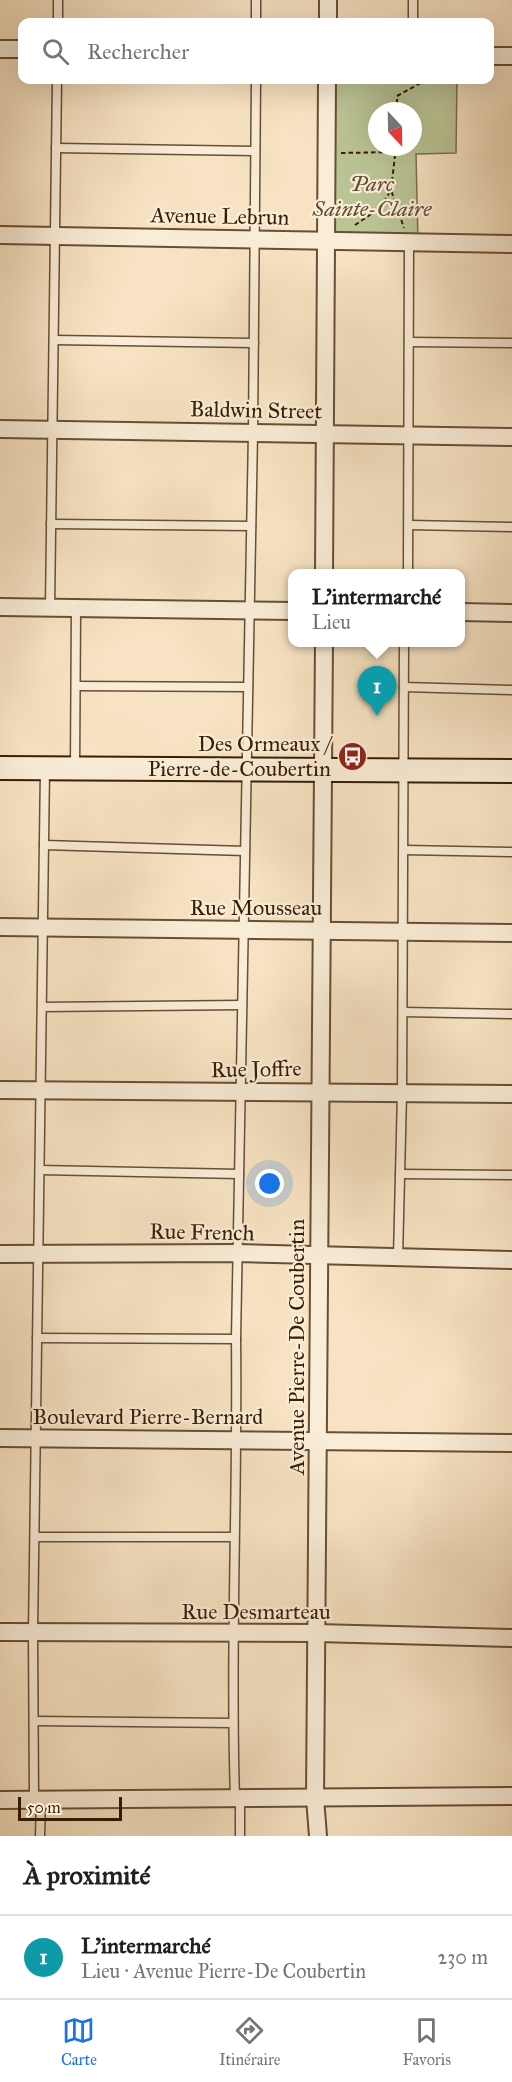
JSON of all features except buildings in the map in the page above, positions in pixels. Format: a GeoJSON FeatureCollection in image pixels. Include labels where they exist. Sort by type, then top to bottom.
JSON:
{"type":"FeatureCollection","features":[{"type":"Feature","properties":{"kind":"street"},"geometry":{"type":"LineString","coordinates":[[328,0],[328,18]]}},
{"type":"Feature","properties":{"kind":"street"},"geometry":{"type":"LineString","coordinates":[[0,49],[18,49]]}},
{"type":"Feature","properties":{"kind":"street"},"geometry":{"type":"LineString","coordinates":[[494,56],[512,56]]}},
{"type":"Feature","properties":{"kind":"street"},"geometry":{"type":"LineString","coordinates":[[324,569],[327,84]]}},
{"type":"Feature","properties":{"kind":"street","name":"Avenue Lebrun"},"geometry":{"type":"LineString","coordinates":[[0,235],[512,244]]}},
{"type":"Feature","properties":{"kind":"street","name":"Baldwin Street"},"geometry":{"type":"LineString","coordinates":[[0,429],[512,437]]}},
{"type":"Feature","properties":{"kind":"street"},"geometry":{"type":"LineString","coordinates":[[0,607],[288,611]]}},
{"type":"Feature","properties":{"kind":"street"},"geometry":{"type":"LineString","coordinates":[[465,612],[512,613]]}},
{"type":"Feature","properties":{"kind":"street","name":"Avenue Pierre-De Coubertin"},"geometry":{"type":"LineString","coordinates":[[318,1836],[315,1798],[324,647]]}},
{"type":"Feature","properties":{"kind":"street"},"geometry":{"type":"LineString","coordinates":[[0,768],[512,771]]}},
{"type":"Feature","properties":{"kind":"street","name":"Rue Mousseau"},"geometry":{"type":"LineString","coordinates":[[0,927],[512,933]]}},
{"type":"Feature","properties":{"kind":"street","name":"Rue Joffre"},"geometry":{"type":"LineString","coordinates":[[0,1090],[512,1094]]}},
{"type":"Feature","properties":{"kind":"street","name":"Rue French"},"geometry":{"type":"LineString","coordinates":[[0,1254],[238,1254],[512,1260]]}},
{"type":"Feature","properties":{"kind":"street","name":"Boulevard Pierre-Bernard"},"geometry":{"type":"LineString","coordinates":[[0,1438],[318,1439],[512,1443]]}},
{"type":"Feature","properties":{"kind":"street","name":"Rue Desmarteau"},"geometry":{"type":"LineString","coordinates":[[0,1632],[316,1633],[512,1638]]}},
{"type":"Feature","properties":{"kind":"street"},"geometry":{"type":"LineString","coordinates":[[0,1800],[512,1796]]}},
{"type":"Feature","properties":{"kind":"lane"},"geometry":{"type":"LineString","coordinates":[[58,0],[58,18]]}},
{"type":"Feature","properties":{"kind":"lane"},"geometry":{"type":"LineString","coordinates":[[256,0],[256,18]]}},
{"type":"Feature","properties":{"kind":"lane"},"geometry":{"type":"LineString","coordinates":[[413,0],[413,18]]}},
{"type":"Feature","properties":{"kind":"lane"},"geometry":{"type":"LineString","coordinates":[[50,608],[57,84]]}},
{"type":"Feature","properties":{"kind":"lane"},"geometry":{"type":"LineString","coordinates":[[240,1836],[232,1722],[237,1439],[236,1339],[253,433],[256,84]]}},
{"type":"Feature","properties":{"kind":"lane"},"geometry":{"type":"LineString","coordinates":[[56,148],[255,151]]}},
{"type":"Feature","properties":{"kind":"lane"},"geometry":{"type":"LineString","coordinates":[[408,569],[409,242]]}},
{"type":"Feature","properties":{"kind":"lane"},"geometry":{"type":"LineString","coordinates":[[54,340],[254,343]]}},
{"type":"Feature","properties":{"kind":"lane"},"geometry":{"type":"LineString","coordinates":[[409,342],[512,343]]}},
{"type":"Feature","properties":{"kind":"lane"},"geometry":{"type":"LineString","coordinates":[[51,524],[251,526]]}},
{"type":"Feature","properties":{"kind":"lane"},"geometry":{"type":"LineString","coordinates":[[409,525],[512,527]]}},
{"type":"Feature","properties":{"kind":"lane"},"geometry":{"type":"LineString","coordinates":[[75,769],[76,608]]}},
{"type":"Feature","properties":{"kind":"lane"},"geometry":{"type":"LineString","coordinates":[[398,1258],[403,1012],[404,647]]}},
{"type":"Feature","properties":{"kind":"lane"},"geometry":{"type":"LineString","coordinates":[[76,686],[248,687]]}},
{"type":"Feature","properties":{"kind":"lane"},"geometry":{"type":"LineString","coordinates":[[404,687],[512,690]]}},
{"type":"Feature","properties":{"kind":"lane"},"geometry":{"type":"LineString","coordinates":[[40,1836],[34,1721],[33,1632],[45,769]]}},
{"type":"Feature","properties":{"kind":"lane"},"geometry":{"type":"LineString","coordinates":[[44,845],[245,851]]}},
{"type":"Feature","properties":{"kind":"lane"},"geometry":{"type":"LineString","coordinates":[[404,850],[512,852]]}},
{"type":"Feature","properties":{"kind":"lane"},"geometry":{"type":"LineString","coordinates":[[42,1007],[242,1005]]}},
{"type":"Feature","properties":{"kind":"lane"},"geometry":{"type":"LineString","coordinates":[[403,1012],[512,1014]]}},
{"type":"Feature","properties":{"kind":"lane"},"geometry":{"type":"LineString","coordinates":[[40,1170],[239,1174]]}},
{"type":"Feature","properties":{"kind":"lane"},"geometry":{"type":"LineString","coordinates":[[400,1174],[512,1175]]}},
{"type":"Feature","properties":{"kind":"lane"},"geometry":{"type":"LineString","coordinates":[[37,1338],[236,1339]]}},
{"type":"Feature","properties":{"kind":"lane"},"geometry":{"type":"LineString","coordinates":[[36,1537],[234,1537]]}},
{"type":"Feature","properties":{"kind":"lane"},"geometry":{"type":"LineString","coordinates":[[34,1721],[232,1722]]}},
{"type":"Feature","properties":{"kind":"path"},"geometry":{"type":"LineString","coordinates":[[397,102],[397,96],[419,84]]}},
{"type":"Feature","properties":{"kind":"path"},"geometry":{"type":"LineString","coordinates":[[327,153],[368,153]]}},
{"type":"Feature","properties":{"kind":"path"},"geometry":{"type":"LineString","coordinates":[[326,240],[361,222],[380,208],[391,190],[395,156]]}},
{"type":"Feature","properties":{"kind":"path"},"geometry":{"type":"LineString","coordinates":[[391,190],[409,242]]}},
{"type":"Feature","properties":{"kind":"green space","name":"Parc Sainte-Claire"},"geometry":{"type":"Polygon","coordinates":[[[327,84],[457,84],[456,153],[422,154],[422,102],[368,102],[368,156],[416,156],[418,242],[326,240],[327,84]]]}},
{"type":"Feature","properties":{"kind":"place","name":"L'intermarché"},"geometry":{"type":"Point","coordinates":[377,716]}},
{"type":"Feature","properties":{"kind":"place","name":"Des Ormeaux / Pierre-de-Coubertin"},"geometry":{"type":"Point","coordinates":[352,756]}}]}
